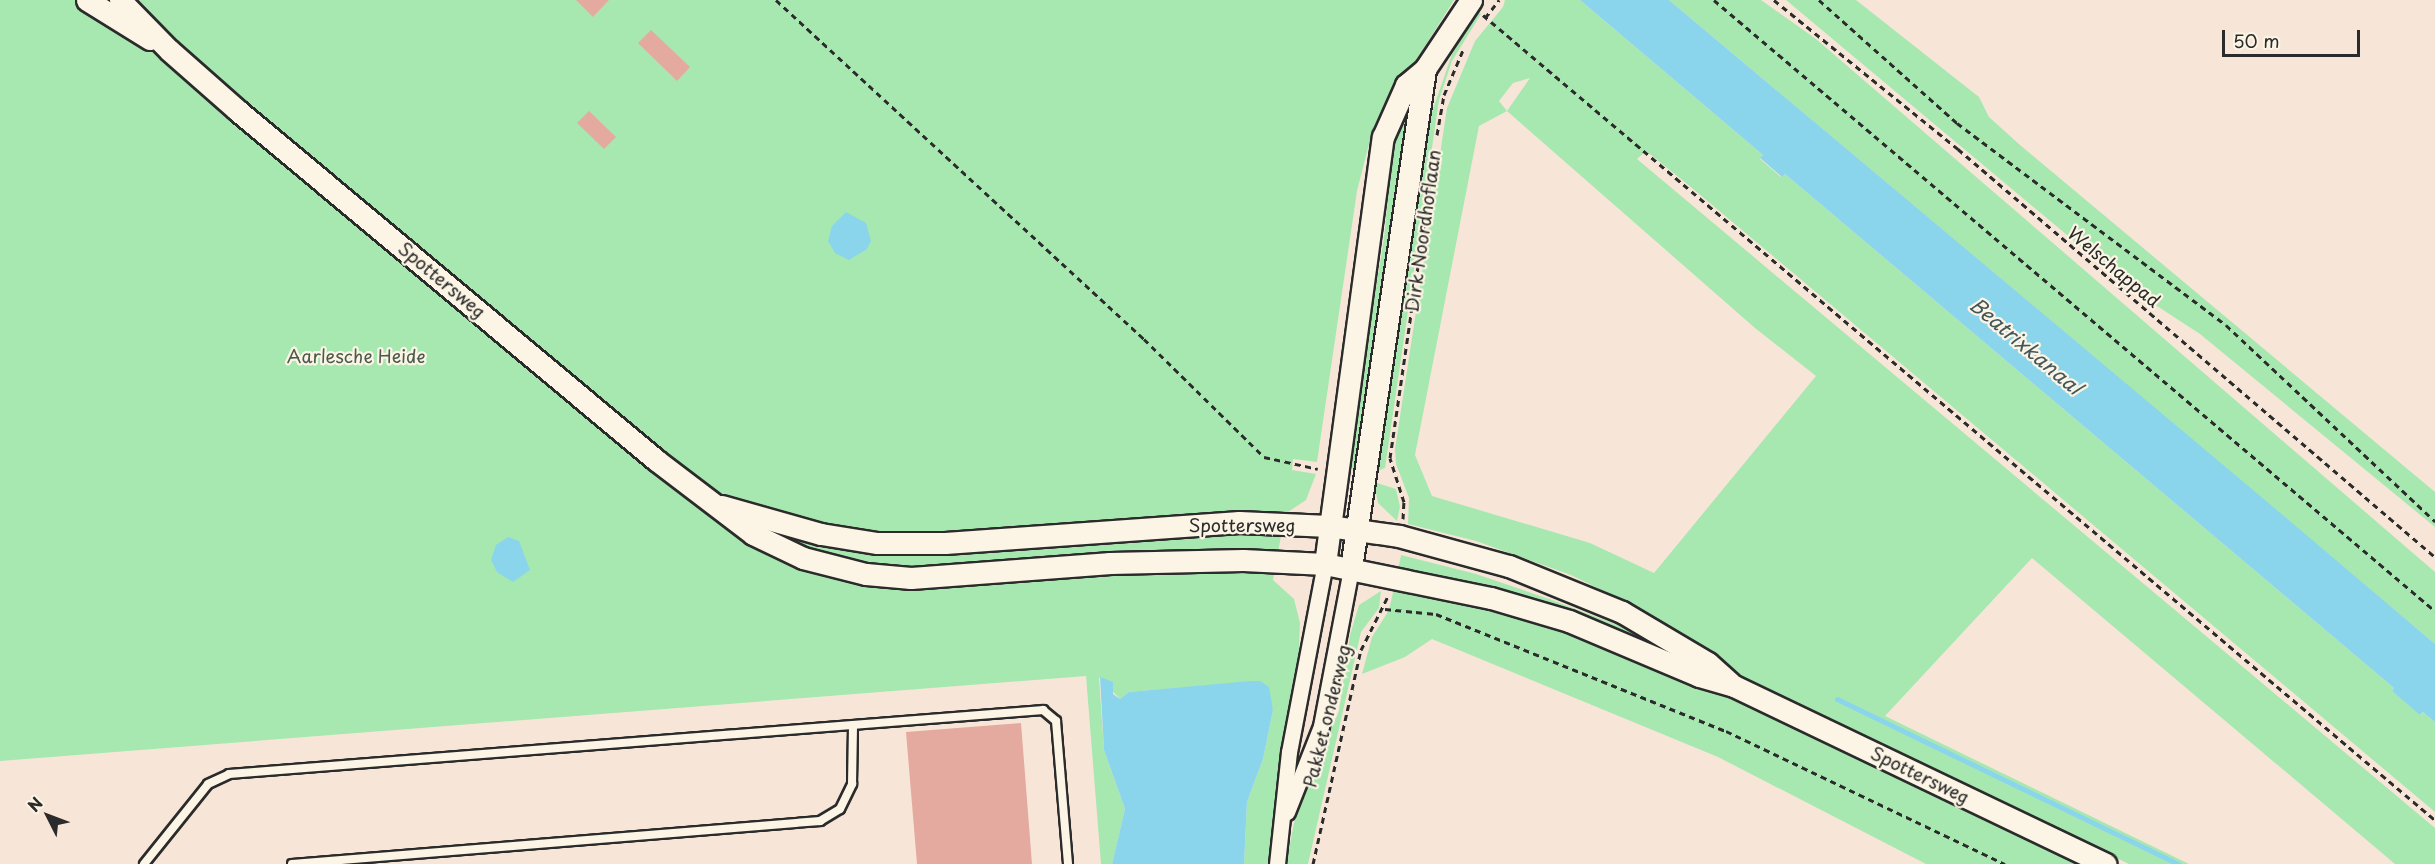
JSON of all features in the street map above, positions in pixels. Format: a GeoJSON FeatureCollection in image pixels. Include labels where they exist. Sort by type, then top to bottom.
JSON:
{"type":"FeatureCollection","features":[{"type":"Feature","properties":{"kind":"main road","name":"Spottersweg"},"geometry":{"type":"LineString","coordinates":[[87,0],[169,50]]}},
{"type":"Feature","properties":{"kind":"main road","name":"Spottersweg"},"geometry":{"type":"LineString","coordinates":[[120,0],[169,50],[638,444],[753,534],[803,558],[888,576],[911,578],[1110,563],[1243,560],[1325,564],[1491,598],[1569,621],[1699,676],[1734,686],[2106,864]]}},
{"type":"Feature","properties":{"kind":"main road","name":"Dirk Noordhoflaan"},"geometry":{"type":"LineString","coordinates":[[1325,564],[1378,158],[1396,104],[1406,85],[1425,69],[1471,0]]}},
{"type":"Feature","properties":{"kind":"main road","name":"Dirk Noordhoflaan"},"geometry":{"type":"LineString","coordinates":[[1351,568],[1359,530],[1425,69]]}},
{"type":"Feature","properties":{"kind":"main road","name":"Spottersweg"},"geometry":{"type":"LineString","coordinates":[[719,506],[821,534],[877,543],[945,543],[1239,522],[1329,526],[1399,536],[1509,566],[1622,612],[1708,663],[1734,686]]}},
{"type":"Feature","properties":{"kind":"street","name":"Pakket onderweg"},"geometry":{"type":"LineString","coordinates":[[1276,864],[1283,820],[1289,753],[1325,564]]}},
{"type":"Feature","properties":{"kind":"street","name":"Pakket onderweg"},"geometry":{"type":"LineString","coordinates":[[1283,820],[1321,726],[1351,568]]}},
{"type":"Feature","properties":{"kind":"lane"},"geometry":{"type":"LineString","coordinates":[[144,864],[208,784],[229,774],[1043,710],[1052,714],[1056,721],[1068,864]]}},
{"type":"Feature","properties":{"kind":"lane"},"geometry":{"type":"LineString","coordinates":[[292,864],[820,821],[840,808],[852,784],[852,724]]}},
{"type":"Feature","properties":{"kind":"path"},"geometry":{"type":"LineString","coordinates":[[776,0],[1144,339],[1264,457]]}},
{"type":"Feature","properties":{"kind":"path"},"geometry":{"type":"LineString","coordinates":[[1714,0],[2435,611]]}},
{"type":"Feature","properties":{"kind":"path","name":"Welschappad"},"geometry":{"type":"LineString","coordinates":[[1774,0],[1958,149],[2435,557]]}},
{"type":"Feature","properties":{"kind":"path"},"geometry":{"type":"LineString","coordinates":[[1818,0],[1957,123],[2226,325],[2435,521]]}},
{"type":"Feature","properties":{"kind":"path"},"geometry":{"type":"LineString","coordinates":[[1480,24],[1499,1]]}},
{"type":"Feature","properties":{"kind":"path"},"geometry":{"type":"LineString","coordinates":[[1485,18],[2435,820]]}},
{"type":"Feature","properties":{"kind":"path","name":"Dirk Noordhoflaan"},"geometry":{"type":"LineString","coordinates":[[1437,138],[1444,95],[1465,47]]}},
{"type":"Feature","properties":{"kind":"path","name":"Dirk Noordhoflaan"},"geometry":{"type":"LineString","coordinates":[[1399,536],[1404,502],[1401,486],[1394,477],[1390,458],[1431,173]]}},
{"type":"Feature","properties":{"kind":"path","name":"Pakket onderweg"},"geometry":{"type":"LineString","coordinates":[[1313,864],[1361,650],[1384,609],[1393,577]]}},
{"type":"Feature","properties":{"kind":"path"},"geometry":{"type":"LineString","coordinates":[[1384,609],[1436,614],[1726,731],[2005,864]]}},
{"type":"Feature","properties":{"kind":"green space","name":"Aarlesche Heide"},"geometry":{"type":"Polygon","coordinates":[[[0,0],[1454,0],[1380,118],[1369,144],[1357,191],[1317,462],[1293,459],[1292,470],[1316,474],[1306,500],[1285,514],[1273,580],[1294,599],[1300,623],[1298,673],[1269,864],[1244,864],[1247,802],[1263,759],[1273,710],[1260,681],[1129,692],[1120,699],[1099,677],[1104,750],[1125,809],[1112,864],[1101,864],[1086,676],[0,761],[0,0]]]}},
{"type":"Feature","properties":{"kind":"green space"},"geometry":{"type":"Polygon","coordinates":[[[1505,0],[1580,0],[1763,155],[1760,159],[1781,177],[1785,174],[2394,688],[2392,691],[2421,715],[2423,712],[2435,722],[2435,812],[1686,183],[1646,151],[1637,159],[2435,828],[2435,864],[2395,864],[2032,558],[1885,716],[2189,864],[2129,864],[1745,678],[1696,649],[1644,611],[1571,575],[1476,541],[1408,524],[1409,498],[1396,464],[1395,449],[1447,108],[1475,41],[1503,7],[1505,0]],[[1530,78],[1513,83],[1499,101],[1507,111],[1530,78]],[[1507,111],[1479,126],[1415,455],[1432,496],[1590,543],[1654,573],[1816,376],[1755,328],[1507,111]]]}},
{"type":"Feature","properties":{"kind":"green space"},"geometry":{"type":"Polygon","coordinates":[[[1669,0],[1761,0],[1816,39],[2435,572],[2435,644],[1669,0]]]}},
{"type":"Feature","properties":{"kind":"green space"},"geometry":{"type":"Polygon","coordinates":[[[1786,0],[1856,0],[1979,97],[1989,117],[2020,145],[2435,492],[2435,527],[2200,334],[2134,291],[1786,0]]]}},
{"type":"Feature","properties":{"kind":"green space"},"geometry":{"type":"Polygon","coordinates":[[[1478,12],[1481,14],[1452,61],[1439,100],[1385,468],[1375,472],[1432,112],[1452,54],[1478,12]]]}},
{"type":"Feature","properties":{"kind":"green space"},"geometry":{"type":"Polygon","coordinates":[[[1407,105],[1413,107],[1356,469],[1347,468],[1384,238],[1394,139],[1407,105]]]}},
{"type":"Feature","properties":{"kind":"green space"},"geometry":{"type":"Polygon","coordinates":[[[1374,482],[1396,489],[1400,507],[1397,521],[1378,503],[1374,482]]]}},
{"type":"Feature","properties":{"kind":"green space"},"geometry":{"type":"Polygon","coordinates":[[[1401,555],[1476,574],[1552,600],[1654,639],[1702,666],[1398,570],[1401,555]]]}},
{"type":"Feature","properties":{"kind":"green space"},"geometry":{"type":"Polygon","coordinates":[[[1394,588],[1420,589],[1548,621],[1775,718],[2081,864],[1926,864],[1718,757],[1432,639],[1405,657],[1362,674],[1372,637],[1389,610],[1394,588]]]}},
{"type":"Feature","properties":{"kind":"green space"},"geometry":{"type":"Polygon","coordinates":[[[1381,591],[1379,608],[1361,632],[1308,864],[1286,864],[1298,803],[1339,711],[1350,635],[1359,605],[1381,591]]]}},
{"type":"Feature","properties":{"kind":"water","name":"Beatrixkanaal"},"geometry":{"type":"Polygon","coordinates":[[[1580,0],[1669,0],[2259,495],[2435,644],[2435,722],[2423,712],[2420,715],[2392,691],[2394,688],[1785,174],[1782,177],[1760,158],[1763,155],[1580,0]]]}},
{"type":"Feature","properties":{"kind":"water"},"geometry":{"type":"Polygon","coordinates":[[[846,212],[866,223],[871,241],[867,249],[849,260],[835,253],[828,241],[832,226],[846,212]]]}},
{"type":"Feature","properties":{"kind":"water"},"geometry":{"type":"Polygon","coordinates":[[[508,537],[519,541],[530,570],[513,582],[497,572],[491,560],[496,545],[508,537]]]}},
{"type":"Feature","properties":{"kind":"water"},"geometry":{"type":"Polygon","coordinates":[[[1100,677],[1113,682],[1113,694],[1120,699],[1129,692],[1250,681],[1260,681],[1269,687],[1273,710],[1263,759],[1247,802],[1244,864],[1112,864],[1125,809],[1104,750],[1100,677]]]}},
{"type":"Feature","properties":{"kind":"building"},"geometry":{"type":"Polygon","coordinates":[[[576,0],[609,0],[593,17],[576,0]]]}},
{"type":"Feature","properties":{"kind":"building"},"geometry":{"type":"Polygon","coordinates":[[[651,30],[690,67],[677,81],[638,43],[651,30]]]}},
{"type":"Feature","properties":{"kind":"building"},"geometry":{"type":"Polygon","coordinates":[[[589,111],[616,137],[604,149],[577,123],[589,111]]]}},
{"type":"Feature","properties":{"kind":"building"},"geometry":{"type":"Polygon","coordinates":[[[1021,723],[1032,864],[917,864],[906,732],[1021,723]]]}},
{"type":"Feature","properties":{"kind":"waterway"},"geometry":{"type":"LineString","coordinates":[[1837,699],[2178,864]]}}]}
